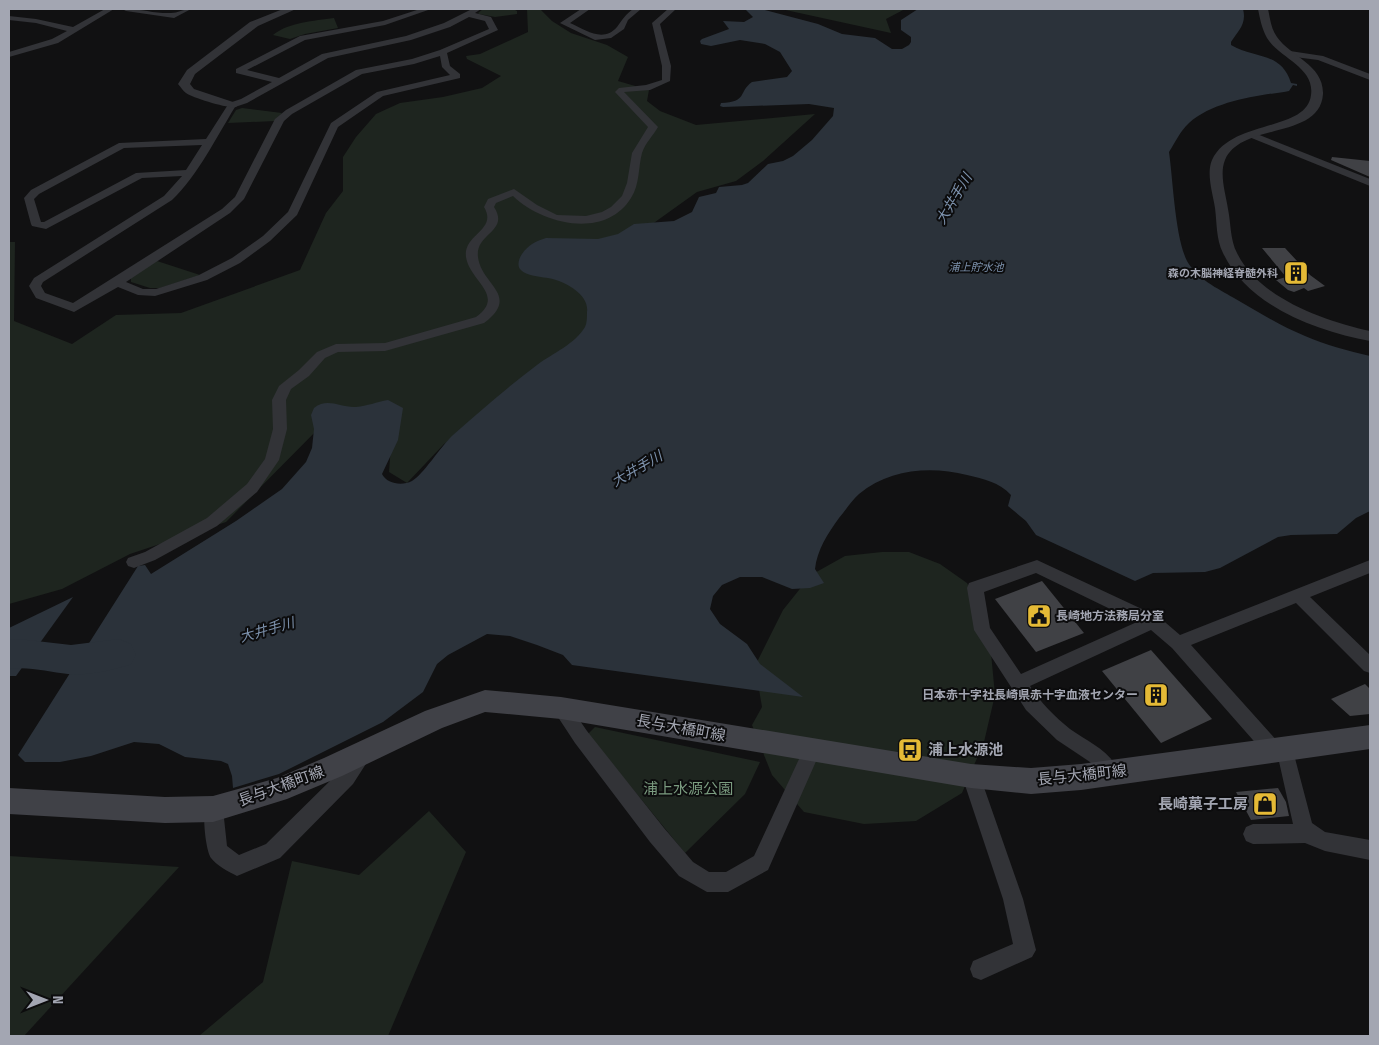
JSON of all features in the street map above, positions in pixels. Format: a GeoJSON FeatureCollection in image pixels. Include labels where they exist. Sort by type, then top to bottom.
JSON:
{"type":"FeatureCollection","features":[{"type":"Feature","properties":{"kind":"main road","name":"長与大橋町線"},"geometry":{"type":"LineString","coordinates":[[9,801],[165,810],[213,809],[278,790],[434,719],[486,701],[561,708],[971,776],[1031,781],[1370,737]]}},
{"type":"Feature","properties":{"kind":"street"},"geometry":{"type":"LineString","coordinates":[[94,9],[107,10]]}},
{"type":"Feature","properties":{"kind":"street"},"geometry":{"type":"LineString","coordinates":[[126,9],[174,16],[188,9]]}},
{"type":"Feature","properties":{"kind":"street"},"geometry":{"type":"LineString","coordinates":[[232,105],[210,142],[177,190],[168,198],[38,280],[35,286],[40,295],[74,308],[226,211],[239,199],[280,119],[289,112],[359,72],[414,61],[443,52],[494,30],[488,19],[473,12],[447,25],[408,38],[325,56],[244,101],[232,105],[190,91],[184,84],[191,72],[254,24],[291,9]]}},
{"type":"Feature","properties":{"kind":"street"},"geometry":{"type":"LineString","coordinates":[[279,81],[239,71],[303,38],[385,23],[427,9]]}},
{"type":"Feature","properties":{"kind":"street"},"geometry":{"type":"LineString","coordinates":[[586,9],[564,23],[598,38],[611,36],[621,27],[625,19],[637,9]]}},
{"type":"Feature","properties":{"kind":"street"},"geometry":{"type":"LineString","coordinates":[[134,562],[150,556],[212,522],[252,488],[272,460],[280,429],[279,400],[286,386],[304,374],[320,355],[336,348],[385,347],[480,320],[489,315],[494,309],[493,293],[477,268],[472,256],[476,244],[485,230],[493,224],[494,215],[489,207],[492,201],[514,192],[525,202],[546,215],[565,220],[587,219],[607,214],[621,204],[633,186],[635,164],[641,145],[653,127],[619,92],[622,90],[646,88],[666,81],[669,70],[662,45],[656,33],[656,23],[672,9]]}},
{"type":"Feature","properties":{"kind":"street"},"geometry":{"type":"LineString","coordinates":[[1263,9],[1266,25],[1273,39],[1314,78],[1318,94],[1313,109],[1279,128],[1243,137],[1218,161],[1218,184],[1230,254],[1250,282],[1270,297],[1295,311],[1337,328],[1370,336]]}},
{"type":"Feature","properties":{"kind":"street"},"geometry":{"type":"LineString","coordinates":[[9,56],[43,46],[107,10]]}},
{"type":"Feature","properties":{"kind":"street"},"geometry":{"type":"LineString","coordinates":[[9,18],[36,21],[74,30]]}},
{"type":"Feature","properties":{"kind":"street"},"geometry":{"type":"LineString","coordinates":[[12,45],[24,51]]}},
{"type":"Feature","properties":{"kind":"street"},"geometry":{"type":"LineString","coordinates":[[9,63],[24,51]]}},
{"type":"Feature","properties":{"kind":"street"},"geometry":{"type":"LineString","coordinates":[[117,282],[148,294],[187,284],[209,275],[244,254],[283,224],[293,213],[334,125],[380,94],[457,76],[446,67],[443,52]]}},
{"type":"Feature","properties":{"kind":"street"},"geometry":{"type":"LineString","coordinates":[[1290,54],[1320,58],[1370,77]]}},
{"type":"Feature","properties":{"kind":"street"},"geometry":{"type":"LineString","coordinates":[[1252,135],[1370,184]]}},
{"type":"Feature","properties":{"kind":"street"},"geometry":{"type":"LineString","coordinates":[[189,173],[140,175],[46,226],[36,224],[29,198],[35,192],[122,145],[210,142]]}},
{"type":"Feature","properties":{"kind":"street"},"geometry":{"type":"LineString","coordinates":[[1110,772],[1096,756],[1063,734],[1032,704],[982,630],[976,588],[1037,566],[1153,622],[1178,643],[1279,750],[1304,828],[1310,837],[1321,841],[1370,850]]}},
{"type":"Feature","properties":{"kind":"street"},"geometry":{"type":"LineString","coordinates":[[1178,643],[1370,566]]}},
{"type":"Feature","properties":{"kind":"street"},"geometry":{"type":"LineString","coordinates":[[1298,594],[1370,666]]}},
{"type":"Feature","properties":{"kind":"street"},"geometry":{"type":"LineString","coordinates":[[1018,684],[1153,622]]}},
{"type":"Feature","properties":{"kind":"street"},"geometry":{"type":"LineString","coordinates":[[561,708],[587,745],[669,848],[686,868],[707,882],[728,882],[761,863],[812,750]]}},
{"type":"Feature","properties":{"kind":"street"},"geometry":{"type":"LineString","coordinates":[[213,809],[218,852],[237,866],[273,851],[346,778],[364,752]]}},
{"type":"Feature","properties":{"kind":"street"},"geometry":{"type":"LineString","coordinates":[[971,776],[1012,899],[1025,950],[981,969]]}},
{"type":"Feature","properties":{"kind":"street"},"geometry":{"type":"LineString","coordinates":[[1254,834],[1307,833]]}},
{"type":"Feature","properties":{"kind":"green space"},"geometry":{"type":"Polygon","coordinates":[[[483,9],[513,9],[517,11],[517,14],[495,17],[478,13],[483,9]]]}},
{"type":"Feature","properties":{"kind":"green space"},"geometry":{"type":"Polygon","coordinates":[[[527,9],[541,10],[552,21],[571,33],[607,45],[628,57],[618,81],[649,90],[647,101],[660,111],[696,125],[815,114],[763,161],[736,181],[697,192],[637,235],[589,274],[593,329],[444,444],[407,483],[389,472],[394,405],[329,418],[226,522],[130,554],[62,589],[9,604],[9,242],[15,242],[14,321],[72,344],[116,315],[181,313],[300,270],[326,213],[343,191],[343,157],[356,137],[376,114],[400,103],[443,97],[482,88],[501,76],[467,59],[466,56],[480,54],[528,32],[527,9]]]}},
{"type":"Feature","properties":{"kind":"green space"},"geometry":{"type":"Polygon","coordinates":[[[781,9],[905,9],[886,19],[891,33],[781,9]]]}},
{"type":"Feature","properties":{"kind":"green space"},"geometry":{"type":"Polygon","coordinates":[[[334,18],[338,28],[305,34],[290,39],[273,35],[286,27],[334,18]]]}},
{"type":"Feature","properties":{"kind":"green space"},"geometry":{"type":"Polygon","coordinates":[[[242,108],[282,113],[275,121],[228,123],[236,110],[242,108]]]}},
{"type":"Feature","properties":{"kind":"green space"},"geometry":{"type":"Polygon","coordinates":[[[157,261],[200,275],[160,288],[150,288],[131,282],[131,277],[157,261]]]}},
{"type":"Feature","properties":{"kind":"green space"},"geometry":{"type":"Polygon","coordinates":[[[882,552],[909,552],[940,564],[967,583],[980,608],[991,653],[995,695],[984,742],[962,793],[916,821],[864,824],[804,812],[772,775],[752,725],[762,707],[755,666],[783,610],[811,575],[845,556],[882,552]]]}},
{"type":"Feature","properties":{"kind":"green space","name":"浦上水源公園"},"geometry":{"type":"Polygon","coordinates":[[[595,727],[760,762],[745,794],[685,853],[588,734],[595,727]]]}},
{"type":"Feature","properties":{"kind":"green space"},"geometry":{"type":"Polygon","coordinates":[[[429,811],[466,852],[388,1036],[199,1036],[263,982],[292,861],[359,875],[429,811]]]}},
{"type":"Feature","properties":{"kind":"green space"},"geometry":{"type":"Polygon","coordinates":[[[9,856],[179,867],[24,1036],[9,1036],[9,856]]]}},
{"type":"Feature","properties":{"kind":"water","name":"浦上貯水池"},"geometry":{"type":"Polygon","coordinates":[[[745,9],[761,9],[818,24],[842,34],[875,38],[892,49],[902,49],[909,45],[911,37],[901,30],[901,20],[918,9],[1243,9],[1243,23],[1231,45],[1274,61],[1281,66],[1291,83],[1297,84],[1297,86],[1293,85],[1289,91],[1247,98],[1221,105],[1199,116],[1183,130],[1169,152],[1175,208],[1183,251],[1191,267],[1202,278],[1214,287],[1269,318],[1313,339],[1370,356],[1370,511],[1356,518],[1337,534],[1278,537],[1220,568],[1205,572],[1153,573],[1135,581],[1036,535],[1026,521],[1008,506],[1011,495],[996,484],[953,472],[925,470],[911,472],[884,479],[871,486],[859,494],[839,518],[824,542],[816,562],[815,569],[824,583],[810,588],[792,589],[762,577],[740,577],[722,585],[713,596],[710,609],[720,624],[747,644],[760,664],[803,697],[572,665],[563,655],[537,645],[510,636],[487,634],[448,655],[437,664],[423,692],[383,722],[279,774],[233,788],[228,764],[221,761],[185,757],[159,744],[134,742],[91,756],[60,762],[25,762],[18,755],[138,566],[145,565],[151,574],[236,521],[282,489],[306,462],[312,448],[314,429],[311,415],[314,408],[324,403],[356,407],[388,400],[403,408],[398,440],[382,474],[387,480],[395,483],[412,481],[453,435],[526,373],[570,343],[585,327],[587,307],[579,293],[554,279],[523,272],[519,264],[520,257],[524,251],[536,242],[546,238],[598,239],[618,234],[634,224],[674,221],[692,212],[699,197],[716,193],[719,187],[748,183],[768,164],[783,161],[793,156],[812,140],[833,116],[834,108],[809,104],[720,106],[721,103],[739,99],[752,82],[787,77],[792,71],[780,52],[765,44],[740,40],[711,46],[701,44],[700,41],[702,39],[729,29],[723,21],[744,22],[753,17],[745,9]]]}},
{"type":"Feature","properties":{"kind":"water"},"geometry":{"type":"Polygon","coordinates":[[[73,597],[16,676],[9,676],[9,628],[73,597]]]}},
{"type":"Feature","properties":{"kind":"building"},"geometry":{"type":"Polygon","coordinates":[[[1332,157],[1370,161],[1370,177],[1331,160],[1332,157]]]}},
{"type":"Feature","properties":{"kind":"building","name":"森の木脳神経脊髄外科"},"geometry":{"type":"Polygon","coordinates":[[[1262,248],[1285,248],[1310,275],[1325,286],[1308,291],[1304,288],[1294,292],[1288,290],[1276,280],[1286,277],[1262,248]]]}},
{"type":"Feature","properties":{"kind":"building","name":"長崎地方法務局分室"},"geometry":{"type":"Polygon","coordinates":[[[1042,581],[1084,633],[1036,652],[995,599],[1042,581]]]}},
{"type":"Feature","properties":{"kind":"building","name":"日本赤十字社長崎県赤十字血液センター"},"geometry":{"type":"Polygon","coordinates":[[[1151,650],[1212,719],[1161,743],[1102,671],[1151,650]]]}},
{"type":"Feature","properties":{"kind":"building"},"geometry":{"type":"Polygon","coordinates":[[[1365,684],[1370,689],[1370,714],[1350,716],[1331,699],[1365,684]]]}},
{"type":"Feature","properties":{"kind":"building","name":"長崎菓子工房"},"geometry":{"type":"Polygon","coordinates":[[[1278,788],[1286,802],[1289,816],[1251,820],[1236,792],[1278,788]]]}},
{"type":"Feature","properties":{"kind":"waterway","name":"大井手川"},"geometry":{"type":"LineString","coordinates":[[9,654],[19,653],[71,660],[119,654]]}},
{"type":"Feature","properties":{"kind":"place","name":"森の木脳神経脊髄外科"},"geometry":{"type":"Point","coordinates":[1296,273]}},
{"type":"Feature","properties":{"kind":"place","name":"長崎地方法務局分室"},"geometry":{"type":"Point","coordinates":[1039,616]}},
{"type":"Feature","properties":{"kind":"place","name":"日本赤十字社長崎県赤十字血液センター"},"geometry":{"type":"Point","coordinates":[1156,695]}},
{"type":"Feature","properties":{"kind":"place","name":"浦上水源池"},"geometry":{"type":"Point","coordinates":[910,750]}},
{"type":"Feature","properties":{"kind":"place","name":"長崎菓子工房"},"geometry":{"type":"Point","coordinates":[1265,804]}}]}
